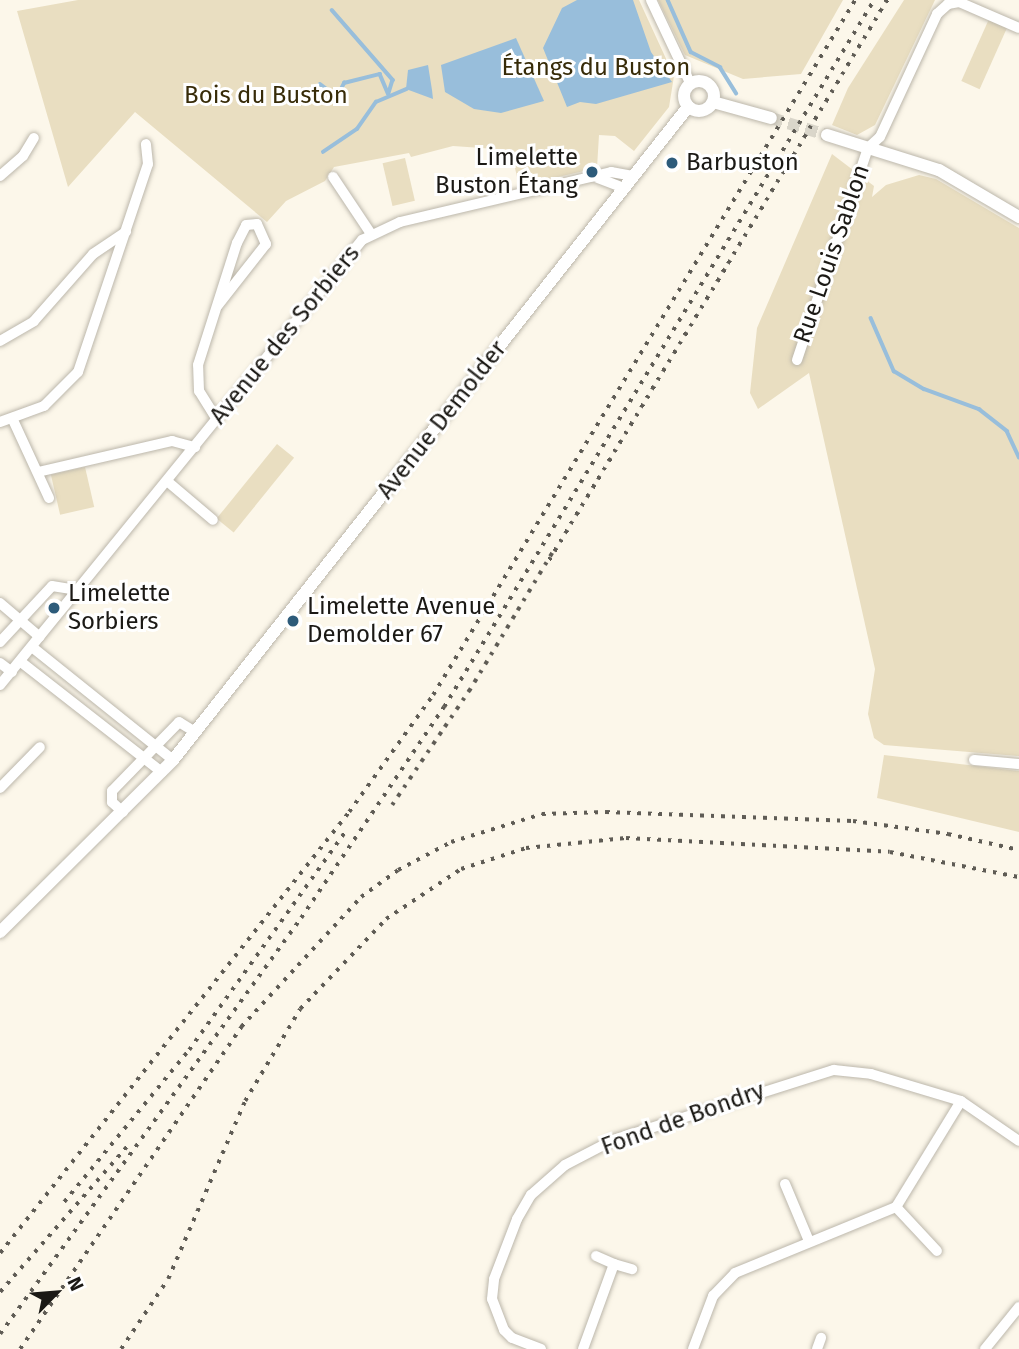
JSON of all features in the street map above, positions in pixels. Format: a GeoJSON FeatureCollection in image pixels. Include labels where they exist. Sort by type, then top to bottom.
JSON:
{"type":"FeatureCollection","features":[{"type":"Feature","properties":{"kind":"street"},"geometry":{"type":"LineString","coordinates":[[651,0],[690,83]]}},
{"type":"Feature","properties":{"kind":"street","name":"Rue Louis Sablon"},"geometry":{"type":"LineString","coordinates":[[797,359],[868,148],[880,137],[907,74],[944,7],[964,3],[1019,28]]}},
{"type":"Feature","properties":{"kind":"street"},"geometry":{"type":"LineString","coordinates":[[702,81],[710,85],[713,102],[704,111],[688,107],[683,94],[690,83],[702,81]]}},
{"type":"Feature","properties":{"kind":"street"},"geometry":{"type":"LineString","coordinates":[[713,102],[771,118]]}},
{"type":"Feature","properties":{"kind":"street","name":"Avenue Demolder"},"geometry":{"type":"LineString","coordinates":[[0,932],[173,760],[688,107]]}},
{"type":"Feature","properties":{"kind":"street"},"geometry":{"type":"LineString","coordinates":[[827,135],[939,170],[1019,217]]}},
{"type":"Feature","properties":{"kind":"street"},"geometry":{"type":"LineString","coordinates":[[0,176],[23,156],[34,138]]}},
{"type":"Feature","properties":{"kind":"street"},"geometry":{"type":"LineString","coordinates":[[0,422],[13,420],[53,400],[78,372],[148,164],[146,144]]}},
{"type":"Feature","properties":{"kind":"street","name":"Avenue des Sorbiers"},"geometry":{"type":"LineString","coordinates":[[587,180],[611,172],[633,176]]}},
{"type":"Feature","properties":{"kind":"street"},"geometry":{"type":"LineString","coordinates":[[333,177],[371,234]]}},
{"type":"Feature","properties":{"kind":"street","name":"Avenue des Sorbiers"},"geometry":{"type":"LineString","coordinates":[[0,685],[352,250],[371,234],[400,222],[587,180],[603,178],[624,188]]}},
{"type":"Feature","properties":{"kind":"street"},"geometry":{"type":"LineString","coordinates":[[216,418],[205,405],[197,378],[218,305],[246,225],[257,224],[266,243],[218,305]]}},
{"type":"Feature","properties":{"kind":"street"},"geometry":{"type":"LineString","coordinates":[[0,341],[34,321],[93,254],[126,232]]}},
{"type":"Feature","properties":{"kind":"street"},"geometry":{"type":"LineString","coordinates":[[13,420],[49,498]]}},
{"type":"Feature","properties":{"kind":"street"},"geometry":{"type":"LineString","coordinates":[[38,472],[172,441],[195,447]]}},
{"type":"Feature","properties":{"kind":"street"},"geometry":{"type":"LineString","coordinates":[[167,481],[213,520]]}},
{"type":"Feature","properties":{"kind":"street"},"geometry":{"type":"LineString","coordinates":[[0,642],[23,621],[52,586],[78,590]]}},
{"type":"Feature","properties":{"kind":"street"},"geometry":{"type":"LineString","coordinates":[[0,603],[40,637]]}},
{"type":"Feature","properties":{"kind":"street"},"geometry":{"type":"LineString","coordinates":[[32,647],[173,760]]}},
{"type":"Feature","properties":{"kind":"street"},"geometry":{"type":"LineString","coordinates":[[21,662],[162,772]]}},
{"type":"Feature","properties":{"kind":"street"},"geometry":{"type":"LineString","coordinates":[[0,663],[12,672]]}},
{"type":"Feature","properties":{"kind":"street"},"geometry":{"type":"LineString","coordinates":[[123,812],[110,794],[155,744],[178,722],[195,732]]}},
{"type":"Feature","properties":{"kind":"street"},"geometry":{"type":"LineString","coordinates":[[2,781],[40,747]]}},
{"type":"Feature","properties":{"kind":"street"},"geometry":{"type":"LineString","coordinates":[[974,760],[1019,764]]}},
{"type":"Feature","properties":{"kind":"street","name":"Fond de Bondry"},"geometry":{"type":"LineString","coordinates":[[541,1349],[512,1338],[504,1330],[491,1289],[523,1206],[565,1165],[631,1133],[834,1070],[859,1071],[961,1101],[1019,1141]]}},
{"type":"Feature","properties":{"kind":"street"},"geometry":{"type":"LineString","coordinates":[[693,1349],[713,1296],[727,1279],[809,1241],[896,1207],[961,1101]]}},
{"type":"Feature","properties":{"kind":"street"},"geometry":{"type":"LineString","coordinates":[[785,1184],[809,1241]]}},
{"type":"Feature","properties":{"kind":"street"},"geometry":{"type":"LineString","coordinates":[[896,1207],[937,1251]]}},
{"type":"Feature","properties":{"kind":"street"},"geometry":{"type":"LineString","coordinates":[[596,1256],[632,1269]]}},
{"type":"Feature","properties":{"kind":"street"},"geometry":{"type":"LineString","coordinates":[[583,1349],[614,1264]]}},
{"type":"Feature","properties":{"kind":"street"},"geometry":{"type":"LineString","coordinates":[[985,1349],[1019,1307]]}},
{"type":"Feature","properties":{"kind":"street"},"geometry":{"type":"LineString","coordinates":[[817,1349],[821,1338]]}},
{"type":"Feature","properties":{"kind":"green space","name":"Bois du Buston"},"geometry":{"type":"Polygon","coordinates":[[[78,0],[639,0],[674,76],[669,107],[634,151],[615,136],[599,135],[597,168],[519,186],[511,150],[453,146],[411,157],[409,153],[334,167],[325,181],[286,201],[267,222],[135,112],[68,187],[17,11],[78,0]]]}},
{"type":"Feature","properties":{"kind":"green space"},"geometry":{"type":"Polygon","coordinates":[[[658,0],[843,0],[801,74],[743,79],[685,55],[658,0]]]}},
{"type":"Feature","properties":{"kind":"green space"},"geometry":{"type":"Polygon","coordinates":[[[904,0],[935,0],[875,125],[857,135],[832,125],[848,88],[904,0]]]}},
{"type":"Feature","properties":{"kind":"green space"},"geometry":{"type":"Polygon","coordinates":[[[989,19],[1007,27],[980,89],[961,81],[989,19]]]}},
{"type":"Feature","properties":{"kind":"green space"},"geometry":{"type":"Polygon","coordinates":[[[832,154],[874,186],[872,197],[886,185],[919,175],[936,179],[1019,228],[1019,756],[884,745],[874,738],[868,714],[875,669],[809,373],[758,409],[750,393],[757,328],[832,154]]]}},
{"type":"Feature","properties":{"kind":"green space"},"geometry":{"type":"Polygon","coordinates":[[[405,158],[415,201],[392,206],[383,163],[405,158]]]}},
{"type":"Feature","properties":{"kind":"green space"},"geometry":{"type":"Polygon","coordinates":[[[277,444],[294,458],[234,532],[217,519],[277,444]]]}},
{"type":"Feature","properties":{"kind":"green space"},"geometry":{"type":"Polygon","coordinates":[[[85,467],[94,507],[60,515],[51,475],[85,467]]]}},
{"type":"Feature","properties":{"kind":"green space"},"geometry":{"type":"Polygon","coordinates":[[[884,755],[1019,771],[1019,832],[877,798],[884,755]]]}},
{"type":"Feature","properties":{"kind":"water"},"geometry":{"type":"Polygon","coordinates":[[[577,0],[633,0],[651,52],[672,82],[596,104],[580,102],[567,107],[543,48],[562,8],[577,0]]]}},
{"type":"Feature","properties":{"kind":"water"},"geometry":{"type":"Polygon","coordinates":[[[516,38],[544,101],[501,113],[474,109],[445,92],[441,65],[516,38]]]}},
{"type":"Feature","properties":{"kind":"water"},"geometry":{"type":"Polygon","coordinates":[[[428,65],[433,99],[406,89],[408,70],[428,65]]]}},
{"type":"Feature","properties":{"kind":"waterway"},"geometry":{"type":"LineString","coordinates":[[668,0],[691,52],[720,67],[736,93]]}},
{"type":"Feature","properties":{"kind":"waterway"},"geometry":{"type":"LineString","coordinates":[[332,10],[393,80],[389,93]]}},
{"type":"Feature","properties":{"kind":"waterway"},"geometry":{"type":"LineString","coordinates":[[320,84],[337,97],[344,83],[380,74],[388,93]]}},
{"type":"Feature","properties":{"kind":"waterway"},"geometry":{"type":"LineString","coordinates":[[323,152],[357,129],[376,102],[406,89]]}},
{"type":"Feature","properties":{"kind":"waterway"},"geometry":{"type":"LineString","coordinates":[[871,318],[894,371],[924,389],[979,409],[1007,431],[1019,457]]}},
{"type":"Feature","properties":{"kind":"tunnel"},"geometry":{"type":"LineString","coordinates":[[771,118],[827,135]]}},
{"type":"Feature","properties":{"kind":"railway"},"geometry":{"type":"LineString","coordinates":[[0,1253],[349,812],[433,695],[855,0]]}},
{"type":"Feature","properties":{"kind":"railway"},"geometry":{"type":"LineString","coordinates":[[0,1334],[301,918],[444,707],[874,0]]}},
{"type":"Feature","properties":{"kind":"railway"},"geometry":{"type":"LineString","coordinates":[[549,560],[887,0]]}},
{"type":"Feature","properties":{"kind":"railway"},"geometry":{"type":"LineString","coordinates":[[392,805],[469,691],[553,551]]}},
{"type":"Feature","properties":{"kind":"railway"},"geometry":{"type":"LineString","coordinates":[[20,1349],[241,1027],[361,897],[398,870],[451,842],[542,814],[606,812],[853,821],[948,834],[1019,850]]}},
{"type":"Feature","properties":{"kind":"railway"},"geometry":{"type":"LineString","coordinates":[[64,1202],[189,1050],[346,831]]}},
{"type":"Feature","properties":{"kind":"railway"},"geometry":{"type":"LineString","coordinates":[[121,1349],[168,1279],[245,1101],[300,1009],[386,919],[461,869],[526,848],[626,838],[890,852],[1019,877]]}},
{"type":"Feature","properties":{"kind":"railway"},"geometry":{"type":"LineString","coordinates":[[0,1292],[129,1144]]}},
{"type":"Feature","properties":{"kind":"place","name":"Barbuston"},"geometry":{"type":"Point","coordinates":[672,163]}},
{"type":"Feature","properties":{"kind":"place","name":"Limelette Buston Étang"},"geometry":{"type":"Point","coordinates":[592,172]}},
{"type":"Feature","properties":{"kind":"place","name":"Limelette Sorbiers"},"geometry":{"type":"Point","coordinates":[54,608]}},
{"type":"Feature","properties":{"kind":"place","name":"Limelette Avenue Demolder 67"},"geometry":{"type":"Point","coordinates":[293,621]}},
{"type":"Feature","properties":{"kind":"park label","name":"Étangs du Buston"},"geometry":{"type":"Point","coordinates":[596,68]}}]}
